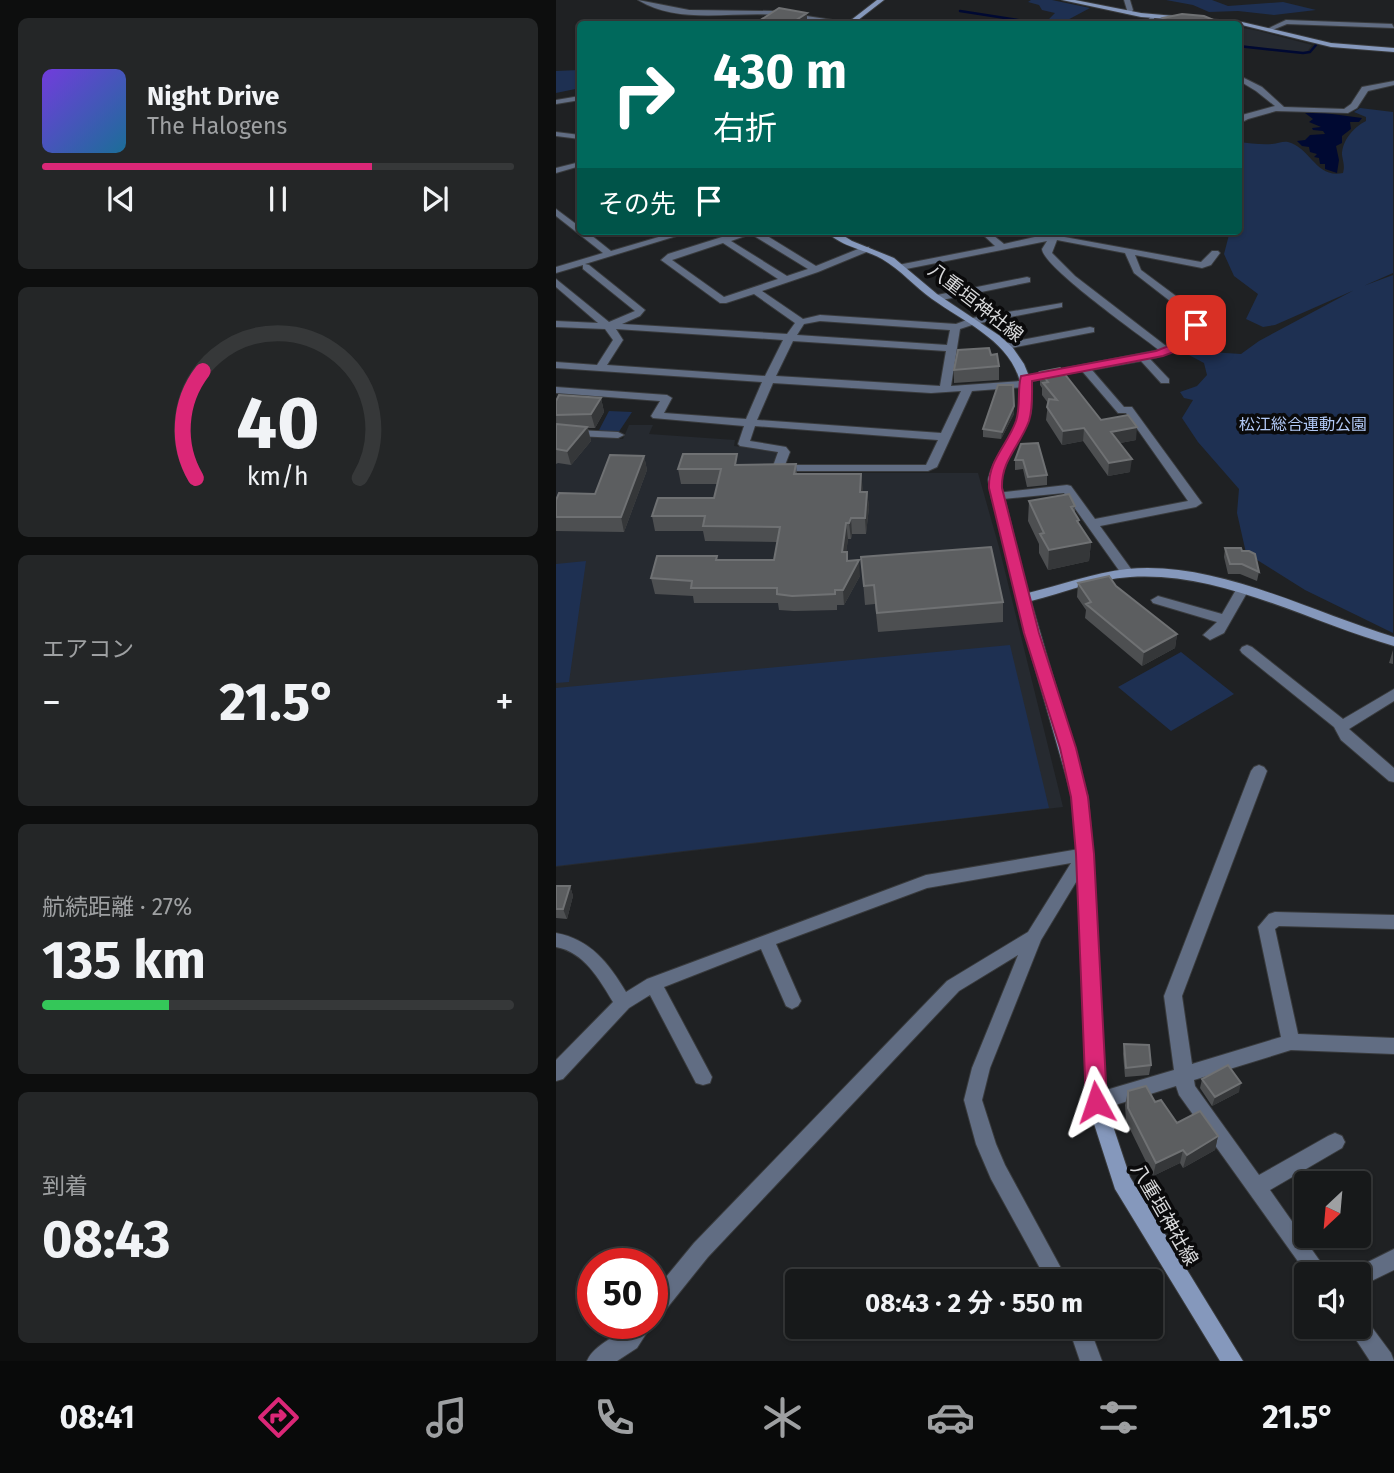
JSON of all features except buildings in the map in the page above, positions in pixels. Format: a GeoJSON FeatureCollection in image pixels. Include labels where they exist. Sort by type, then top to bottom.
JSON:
{"type":"FeatureCollection","features":[{"type":"Feature","properties":{"kind":"main road"},"geometry":{"type":"LineString","coordinates":[[853,21],[881,0]]}},
{"type":"Feature","properties":{"kind":"main road"},"geometry":{"type":"LineString","coordinates":[[1065,0],[1128,13],[1150,21]]}},
{"type":"Feature","properties":{"kind":"main road"},"geometry":{"type":"LineString","coordinates":[[1242,25],[1324,44],[1394,50]]}},
{"type":"Feature","properties":{"kind":"main road","name":"八重垣神社線"},"geometry":{"type":"LineString","coordinates":[[836,235],[901,267],[937,298],[1006,346],[1019,361],[1027,403],[1022,422],[995,472],[998,497],[1032,633],[1074,771],[1085,854],[1096,1102],[1122,1182],[1232,1361]]}},
{"type":"Feature","properties":{"kind":"main road"},"geometry":{"type":"LineString","coordinates":[[1024,598],[1128,573],[1170,573],[1242,591],[1394,642]]}},
{"type":"Feature","properties":{"kind":"street"},"geometry":{"type":"LineString","coordinates":[[641,0],[660,8],[777,13],[829,21]]}},
{"type":"Feature","properties":{"kind":"street"},"geometry":{"type":"LineString","coordinates":[[660,8],[686,0]]}},
{"type":"Feature","properties":{"kind":"street"},"geometry":{"type":"LineString","coordinates":[[1127,0],[1130,10],[1128,13]]}},
{"type":"Feature","properties":{"kind":"street"},"geometry":{"type":"LineString","coordinates":[[761,5],[777,13]]}},
{"type":"Feature","properties":{"kind":"street"},"geometry":{"type":"LineString","coordinates":[[1268,30],[1283,22],[1392,26]]}},
{"type":"Feature","properties":{"kind":"street"},"geometry":{"type":"LineString","coordinates":[[1242,79],[1279,105],[1278,109]]}},
{"type":"Feature","properties":{"kind":"street"},"geometry":{"type":"LineString","coordinates":[[1242,120],[1278,109],[1345,111],[1354,106],[1366,88],[1394,83]]}},
{"type":"Feature","properties":{"kind":"street"},"geometry":{"type":"LineString","coordinates":[[1379,95],[1394,91]]}},
{"type":"Feature","properties":{"kind":"street"},"geometry":{"type":"LineString","coordinates":[[556,102],[577,98]]}},
{"type":"Feature","properties":{"kind":"street"},"geometry":{"type":"LineString","coordinates":[[556,134],[577,136]]}},
{"type":"Feature","properties":{"kind":"street"},"geometry":{"type":"LineString","coordinates":[[556,159],[576,167]]}},
{"type":"Feature","properties":{"kind":"street"},"geometry":{"type":"LineString","coordinates":[[556,171],[576,167]]}},
{"type":"Feature","properties":{"kind":"street"},"geometry":{"type":"LineString","coordinates":[[556,212],[577,228]]}},
{"type":"Feature","properties":{"kind":"street"},"geometry":{"type":"LineString","coordinates":[[586,235],[610,255]]}},
{"type":"Feature","properties":{"kind":"street"},"geometry":{"type":"LineString","coordinates":[[556,270],[676,235]]}},
{"type":"Feature","properties":{"kind":"street"},"geometry":{"type":"LineString","coordinates":[[739,235],[671,256],[666,260],[720,301],[815,270],[866,249]]}},
{"type":"Feature","properties":{"kind":"street"},"geometry":{"type":"LineString","coordinates":[[758,235],[815,270]]}},
{"type":"Feature","properties":{"kind":"street"},"geometry":{"type":"LineString","coordinates":[[989,235],[1003,248]]}},
{"type":"Feature","properties":{"kind":"street"},"geometry":{"type":"LineString","coordinates":[[901,267],[1003,248],[1052,235]]}},
{"type":"Feature","properties":{"kind":"street"},"geometry":{"type":"LineString","coordinates":[[1055,235],[1047,254],[1072,278],[1165,350]]}},
{"type":"Feature","properties":{"kind":"street"},"geometry":{"type":"LineString","coordinates":[[1060,235],[1205,265],[1215,253]]}},
{"type":"Feature","properties":{"kind":"street"},"geometry":{"type":"LineString","coordinates":[[724,240],[786,280]]}},
{"type":"Feature","properties":{"kind":"street"},"geometry":{"type":"LineString","coordinates":[[556,365],[945,389],[1025,382],[1143,358],[1178,346],[1196,325],[1198,318],[1137,271],[1129,251]]}},
{"type":"Feature","properties":{"kind":"street"},"geometry":{"type":"LineString","coordinates":[[586,267],[640,310],[637,314],[608,326]]}},
{"type":"Feature","properties":{"kind":"street"},"geometry":{"type":"LineString","coordinates":[[937,298],[1027,280]]}},
{"type":"Feature","properties":{"kind":"street"},"geometry":{"type":"LineString","coordinates":[[556,282],[608,326],[618,340],[601,367]]}},
{"type":"Feature","properties":{"kind":"street"},"geometry":{"type":"LineString","coordinates":[[756,291],[801,322]]}},
{"type":"Feature","properties":{"kind":"street"},"geometry":{"type":"LineString","coordinates":[[968,387],[931,467],[928,468],[781,468],[779,466],[784,452],[782,449],[744,444],[748,423],[789,337],[801,322],[820,318],[955,327],[972,321],[1059,305]]}},
{"type":"Feature","properties":{"kind":"street"},"geometry":{"type":"LineString","coordinates":[[556,324],[951,348]]}},
{"type":"Feature","properties":{"kind":"street"},"geometry":{"type":"LineString","coordinates":[[945,389],[955,327]]}},
{"type":"Feature","properties":{"kind":"street"},"geometry":{"type":"LineString","coordinates":[[1006,346],[1090,330]]}},
{"type":"Feature","properties":{"kind":"street"},"geometry":{"type":"LineString","coordinates":[[1143,358],[1165,381]]}},
{"type":"Feature","properties":{"kind":"street"},"geometry":{"type":"LineString","coordinates":[[1086,369],[1125,410],[1196,503],[1091,524]]}},
{"type":"Feature","properties":{"kind":"street"},"geometry":{"type":"LineString","coordinates":[[556,390],[667,398],[658,416],[944,438]]}},
{"type":"Feature","properties":{"kind":"street"},"geometry":{"type":"LineString","coordinates":[[556,432],[618,435]]}},
{"type":"Feature","properties":{"kind":"street"},"geometry":{"type":"LineString","coordinates":[[998,497],[1067,489],[1128,573]]}},
{"type":"Feature","properties":{"kind":"street"},"geometry":{"type":"LineString","coordinates":[[1210,635],[1219,631],[1242,591]]}},
{"type":"Feature","properties":{"kind":"street"},"geometry":{"type":"LineString","coordinates":[[1158,600],[1225,620]]}},
{"type":"Feature","properties":{"kind":"street"},"geometry":{"type":"LineString","coordinates":[[1247,650],[1341,725],[1346,736],[1394,776]]}},
{"type":"Feature","properties":{"kind":"street"},"geometry":{"type":"LineString","coordinates":[[1341,725],[1394,694]]}},
{"type":"Feature","properties":{"kind":"street"},"geometry":{"type":"LineString","coordinates":[[1259,771],[1173,996],[1186,1089],[1310,1262]]}},
{"type":"Feature","properties":{"kind":"street"},"geometry":{"type":"LineString","coordinates":[[1051,1269],[998,1172],[986,1144],[973,1100],[981,1068],[1034,937],[1085,854]]}},
{"type":"Feature","properties":{"kind":"street"},"geometry":{"type":"LineString","coordinates":[[556,1073],[623,1003],[653,984],[926,882],[1085,854]]}},
{"type":"Feature","properties":{"kind":"street"},"geometry":{"type":"LineString","coordinates":[[1291,1042],[1266,927],[1275,919],[1394,922]]}},
{"type":"Feature","properties":{"kind":"street"},"geometry":{"type":"LineString","coordinates":[[668,1291],[701,1250],[953,986],[982,966],[1034,937]]}},
{"type":"Feature","properties":{"kind":"street"},"geometry":{"type":"LineString","coordinates":[[556,940],[577,945],[610,980],[623,1003]]}},
{"type":"Feature","properties":{"kind":"street"},"geometry":{"type":"LineString","coordinates":[[766,940],[792,1001]]}},
{"type":"Feature","properties":{"kind":"street"},"geometry":{"type":"LineString","coordinates":[[653,984],[703,1077]]}},
{"type":"Feature","properties":{"kind":"street"},"geometry":{"type":"LineString","coordinates":[[1096,1102],[1291,1042],[1394,1046]]}},
{"type":"Feature","properties":{"kind":"street"},"geometry":{"type":"LineString","coordinates":[[1257,1187],[1335,1142]]}},
{"type":"Feature","properties":{"kind":"street"},"geometry":{"type":"LineString","coordinates":[[1371,1271],[1394,1259]]}},
{"type":"Feature","properties":{"kind":"street"},"geometry":{"type":"LineString","coordinates":[[598,1361],[630,1339]]}},
{"type":"Feature","properties":{"kind":"street"},"geometry":{"type":"LineString","coordinates":[[1083,1339],[1091,1361]]}},
{"type":"Feature","properties":{"kind":"street"},"geometry":{"type":"LineString","coordinates":[[1367,1339],[1383,1361]]}},
{"type":"Feature","properties":{"kind":"shaded area"},"geometry":{"type":"Polygon","coordinates":[[[1242,28],[1312,45],[1307,52],[1242,45],[1242,28]]]}},
{"type":"Feature","properties":{"kind":"shaded area"},"geometry":{"type":"Polygon","coordinates":[[[1305,113],[1362,118],[1359,122],[1350,122],[1351,129],[1342,136],[1342,143],[1336,146],[1339,160],[1337,173],[1325,169],[1325,164],[1320,164],[1319,158],[1314,157],[1317,154],[1310,152],[1309,147],[1302,146],[1297,141],[1305,140],[1310,135],[1325,134],[1323,131],[1313,130],[1312,128],[1321,127],[1309,122],[1313,119],[1305,113]]]}},
{"type":"Feature","properties":{"kind":"shaded area"},"geometry":{"type":"Polygon","coordinates":[[[629,425],[653,425],[649,434],[735,440],[734,446],[775,451],[779,454],[773,473],[978,473],[999,547],[1063,807],[556,867],[556,433],[623,439],[629,425]]]}},
{"type":"Feature","properties":{"kind":"green space"},"geometry":{"type":"Polygon","coordinates":[[[1052,0],[1090,8],[1066,21],[1044,21],[1055,13],[1042,10],[1039,5],[1028,2],[1052,0]]]}},
{"type":"Feature","properties":{"kind":"green space"},"geometry":{"type":"Polygon","coordinates":[[[1166,0],[1212,0],[1228,6],[1283,2],[1316,10],[1274,15],[1238,11],[1209,12],[1193,5],[1166,0]]]}},
{"type":"Feature","properties":{"kind":"green space"},"geometry":{"type":"Polygon","coordinates":[[[577,70],[577,89],[556,93],[556,71],[577,70]]]}},
{"type":"Feature","properties":{"kind":"green space"},"geometry":{"type":"Polygon","coordinates":[[[1360,108],[1393,112],[1393,273],[1275,325],[1263,327],[1246,319],[1258,294],[1234,276],[1224,254],[1229,235],[1242,235],[1242,142],[1288,142],[1303,150],[1326,172],[1343,173],[1342,155],[1346,139],[1366,121],[1366,117],[1354,112],[1360,108]]]}},
{"type":"Feature","properties":{"kind":"green space","name":"松江総合運動公園"},"geometry":{"type":"Polygon","coordinates":[[[1393,275],[1393,633],[1305,590],[1246,553],[1237,513],[1239,489],[1198,442],[1182,418],[1193,400],[1184,398],[1180,392],[1197,386],[1207,375],[1204,363],[1187,354],[1195,351],[1241,354],[1259,341],[1358,288],[1393,275]]]}},
{"type":"Feature","properties":{"kind":"green space"},"geometry":{"type":"Polygon","coordinates":[[[609,411],[632,412],[618,433],[598,432],[609,411]]]}},
{"type":"Feature","properties":{"kind":"green space"},"geometry":{"type":"Polygon","coordinates":[[[586,561],[569,682],[556,683],[556,564],[586,561]]]}},
{"type":"Feature","properties":{"kind":"green space"},"geometry":{"type":"Polygon","coordinates":[[[1010,645],[1049,808],[556,866],[556,688],[1010,645]]]}},
{"type":"Feature","properties":{"kind":"green space"},"geometry":{"type":"Polygon","coordinates":[[[1181,652],[1234,694],[1171,731],[1118,687],[1181,652]]]}},
{"type":"Feature","properties":{"kind":"waterway"},"geometry":{"type":"LineString","coordinates":[[960,11],[1024,21]]}},
{"type":"Feature","properties":{"kind":"waterway"},"geometry":{"type":"LineString","coordinates":[[1242,46],[1303,53],[1310,52],[1316,45]]}},
{"type":"Feature","properties":{"kind":"route"},"geometry":{"type":"LineString","coordinates":[[1096,1102],[1080,797],[1068,748],[1032,633],[995,488],[995,472],[1022,422],[1027,403],[1025,379],[1159,354],[1178,346],[1196,325]]}}]}
